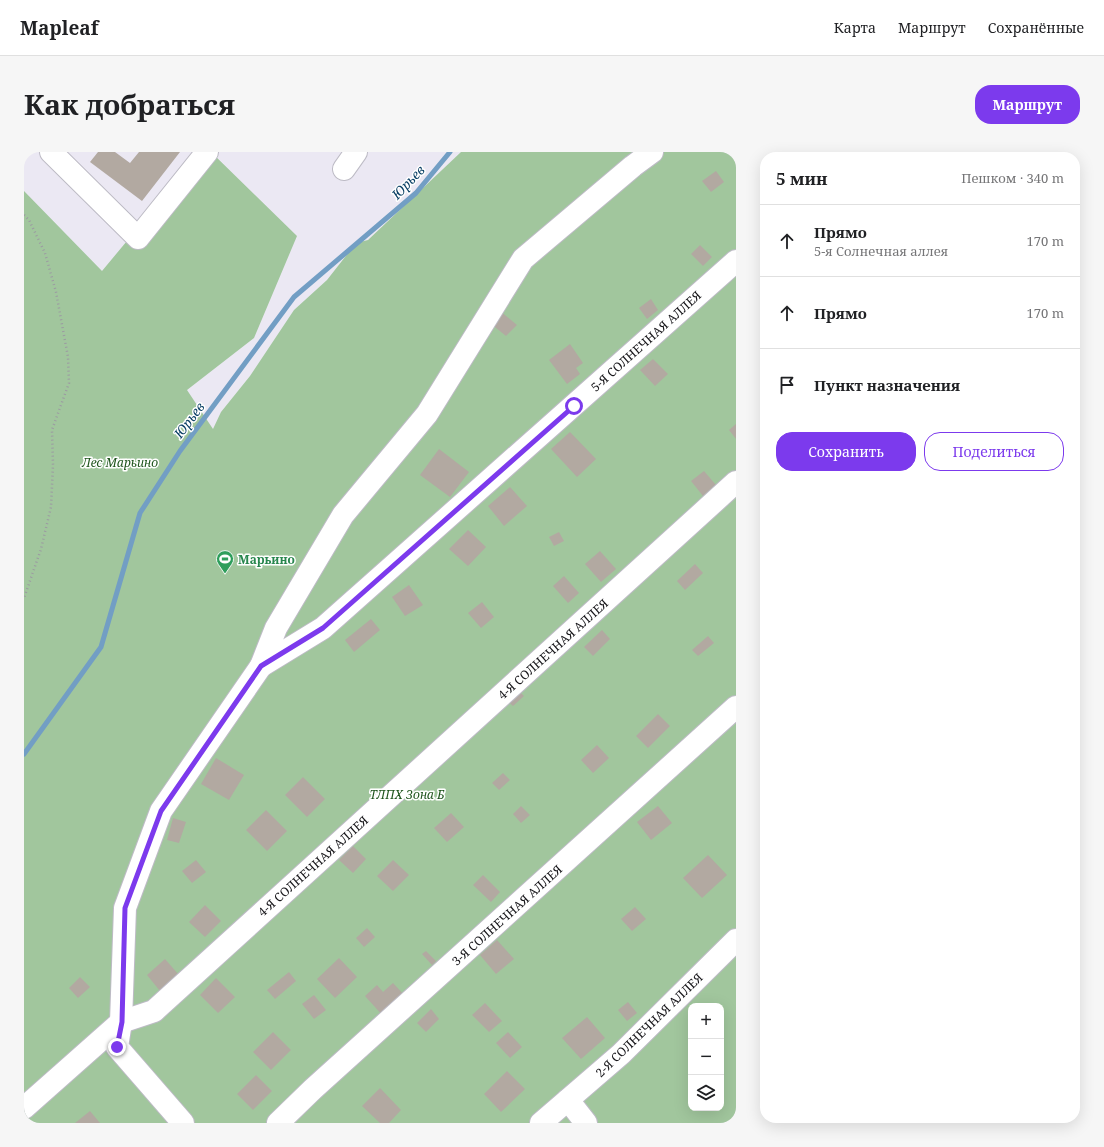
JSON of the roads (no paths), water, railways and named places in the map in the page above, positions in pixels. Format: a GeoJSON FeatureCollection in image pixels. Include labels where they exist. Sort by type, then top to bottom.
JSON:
{"type":"FeatureCollection","features":[{"type":"Feature","properties":{"kind":"street"},"geometry":{"type":"LineString","coordinates":[[50,152],[138,238],[207,152]]}},
{"type":"Feature","properties":{"kind":"street"},"geometry":{"type":"LineString","coordinates":[[183,1123],[117,1047],[122,1022],[125,908],[161,811],[261,666],[276,628],[343,515],[427,414],[523,259],[632,166],[652,152]]}},
{"type":"Feature","properties":{"kind":"street","name":"5-Я СОЛНЕЧНАЯ АЛЛЕЯ"},"geometry":{"type":"LineString","coordinates":[[261,666],[323,628],[736,261]]}},
{"type":"Feature","properties":{"kind":"street","name":"4-Я СОЛНЕЧНАЯ АЛЛЕЯ"},"geometry":{"type":"LineString","coordinates":[[24,1108],[122,1022],[154,1011],[736,482]]}},
{"type":"Feature","properties":{"kind":"street","name":"3-Я СОЛНЕЧНАЯ АЛЛЕЯ"},"geometry":{"type":"LineString","coordinates":[[278,1123],[313,1089],[736,707]]}},
{"type":"Feature","properties":{"kind":"street","name":"2-Я СОЛНЕЧНАЯ АЛЛЕЯ"},"geometry":{"type":"LineString","coordinates":[[541,1123],[621,1054],[736,940]]}},
{"type":"Feature","properties":{"kind":"street"},"geometry":{"type":"LineString","coordinates":[[568,1100],[586,1123]]}},
{"type":"Feature","properties":{"kind":"waterway","name":"Юрьев"},"geometry":{"type":"LineString","coordinates":[[24,754],[101,647],[140,513],[180,451],[294,297],[416,193],[450,152]]}},
{"type":"Feature","properties":{"kind":"place","name":"Марьино"},"geometry":{"type":"Point","coordinates":[225,574]}},
{"type":"Feature","properties":{"kind":"park label","name":"Лес Марьино"},"geometry":{"type":"Point","coordinates":[120,462]}},
{"type":"Feature","properties":{"kind":"park label","name":"ТЛПХ Зона Б"},"geometry":{"type":"Point","coordinates":[407,794]}}]}
